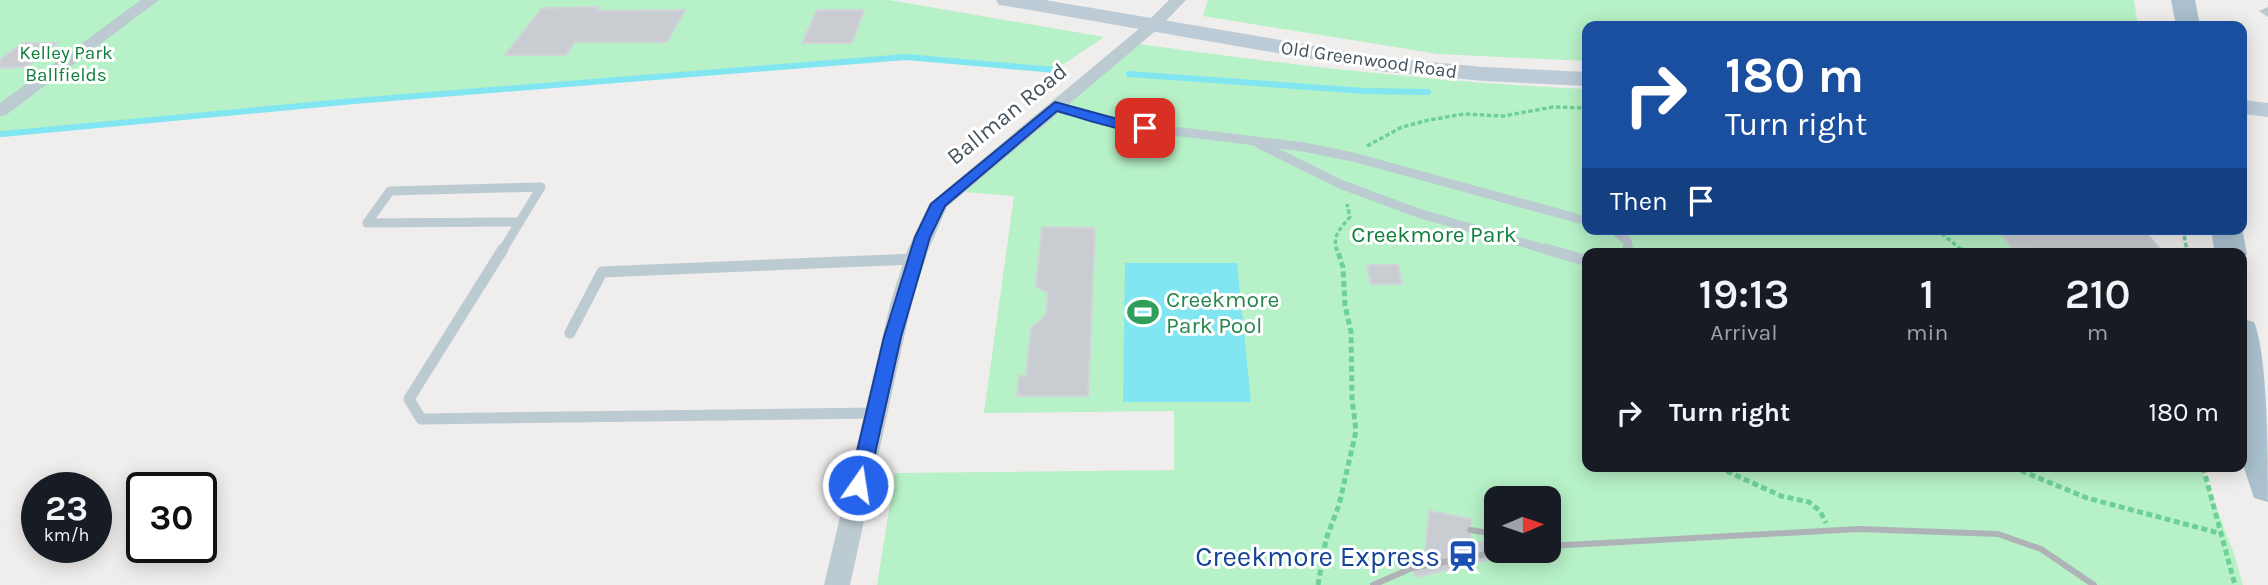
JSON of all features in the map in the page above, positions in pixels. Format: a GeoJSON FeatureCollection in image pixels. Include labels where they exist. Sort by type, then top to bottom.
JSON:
{"type":"FeatureCollection","features":[{"type":"Feature","properties":{"kind":"main road","name":"Old Greenwood Road"},"geometry":{"type":"LineString","coordinates":[[1007,0],[1386,65],[1484,74],[1582,79]]}},
{"type":"Feature","properties":{"kind":"main road"},"geometry":{"type":"LineString","coordinates":[[2182,0],[2187,21]]}},
{"type":"Feature","properties":{"kind":"main road"},"geometry":{"type":"LineString","coordinates":[[2247,108],[2268,110]]}},
{"type":"Feature","properties":{"kind":"main road"},"geometry":{"type":"LineString","coordinates":[[2247,364],[2262,468],[2268,487]]}},
{"type":"Feature","properties":{"kind":"street"},"geometry":{"type":"LineString","coordinates":[[0,111],[150,0]]}},
{"type":"Feature","properties":{"kind":"street","name":"Ballman Road"},"geometry":{"type":"LineString","coordinates":[[837,585],[849,521],[892,337],[922,237],[939,204],[1153,25],[1178,0]]}},
{"type":"Feature","properties":{"kind":"lane"},"geometry":{"type":"LineString","coordinates":[[1055,106],[1124,125],[1304,147],[1353,157],[1582,220]]}},
{"type":"Feature","properties":{"kind":"lane"},"geometry":{"type":"LineString","coordinates":[[1251,140],[1340,184],[1421,214],[1582,260]]}},
{"type":"Feature","properties":{"kind":"lane"},"geometry":{"type":"LineString","coordinates":[[520,222],[367,223],[390,191],[541,187],[520,222],[409,399],[421,419],[875,413]]}},
{"type":"Feature","properties":{"kind":"lane"},"geometry":{"type":"LineString","coordinates":[[570,333],[602,272],[915,259]]}},
{"type":"Feature","properties":{"kind":"path"},"geometry":{"type":"LineString","coordinates":[[1360,149],[1402,127],[1429,120],[1464,114],[1503,116],[1553,107],[1582,108]]}},
{"type":"Feature","properties":{"kind":"path"},"geometry":{"type":"LineString","coordinates":[[1318,585],[1326,539],[1339,505],[1356,431],[1352,398],[1351,332],[1345,305],[1343,268],[1334,241],[1337,232],[1350,217],[1350,210],[1342,194]]}},
{"type":"Feature","properties":{"kind":"path"},"geometry":{"type":"LineString","coordinates":[[1943,235],[1959,248]]}},
{"type":"Feature","properties":{"kind":"path"},"geometry":{"type":"LineString","coordinates":[[1729,472],[1781,496],[1809,502],[1820,511],[1826,523]]}},
{"type":"Feature","properties":{"kind":"path"},"geometry":{"type":"LineString","coordinates":[[2021,472],[2049,487],[2097,503],[2219,533]]}},
{"type":"Feature","properties":{"kind":"path"},"geometry":{"type":"LineString","coordinates":[[2204,472],[2235,585]]}},
{"type":"Feature","properties":{"kind":"green space","name":"Kelley Park Ballfields"},"geometry":{"type":"Polygon","coordinates":[[[0,0],[889,0],[1104,37],[1055,70],[906,57],[354,101],[0,134],[0,0]]]}},
{"type":"Feature","properties":{"kind":"green space"},"geometry":{"type":"Polygon","coordinates":[[[1208,0],[2134,0],[2137,21],[1582,21],[1582,61],[1438,54],[1203,16],[1208,0]]]}},
{"type":"Feature","properties":{"kind":"green space","name":"Creekmore Park"},"geometry":{"type":"Polygon","coordinates":[[[1131,43],[1359,71],[1582,89],[1582,235],[2002,235],[2012,248],[1582,248],[1582,472],[2203,472],[2243,585],[877,585],[895,473],[1174,470],[1174,411],[984,413],[1014,196],[965,192],[1131,43]]]}},
{"type":"Feature","properties":{"kind":"water"},"geometry":{"type":"Polygon","coordinates":[[[1125,263],[1237,263],[1251,402],[1123,402],[1125,263]]]}},
{"type":"Feature","properties":{"kind":"building"},"geometry":{"type":"Polygon","coordinates":[[[599,7],[596,11],[685,10],[667,42],[575,42],[566,55],[505,55],[542,8],[599,7]]]}},
{"type":"Feature","properties":{"kind":"building"},"geometry":{"type":"Polygon","coordinates":[[[817,10],[864,10],[852,43],[802,43],[817,10]]]}},
{"type":"Feature","properties":{"kind":"building"},"geometry":{"type":"Polygon","coordinates":[[[23,43],[58,43],[26,67],[0,68],[0,60],[23,43]]]}},
{"type":"Feature","properties":{"kind":"building"},"geometry":{"type":"Polygon","coordinates":[[[1042,227],[1095,228],[1088,396],[1017,396],[1019,376],[1026,376],[1031,328],[1046,315],[1048,293],[1036,287],[1042,227]]]}},
{"type":"Feature","properties":{"kind":"building"},"geometry":{"type":"Polygon","coordinates":[[[2002,235],[2148,235],[2159,248],[2012,248],[2002,235]]]}},
{"type":"Feature","properties":{"kind":"building"},"geometry":{"type":"Polygon","coordinates":[[[1367,265],[1398,265],[1402,284],[1371,284],[1367,265]]]}},
{"type":"Feature","properties":{"kind":"building"},"geometry":{"type":"Polygon","coordinates":[[[1429,511],[1471,519],[1470,545],[1484,542],[1484,561],[1416,577],[1407,560],[1425,555],[1429,511]]]}},
{"type":"Feature","properties":{"kind":"waterway"},"geometry":{"type":"LineString","coordinates":[[2,134],[354,101],[906,57],[1055,70]]}},
{"type":"Feature","properties":{"kind":"waterway"},"geometry":{"type":"LineString","coordinates":[[1129,74],[1365,91],[1428,92]]}},
{"type":"Feature","properties":{"kind":"railway"},"geometry":{"type":"LineString","coordinates":[[1561,545],[1858,529],[1998,534],[2041,549],[2094,585]]}},
{"type":"Feature","properties":{"kind":"railway"},"geometry":{"type":"LineString","coordinates":[[1470,530],[1484,532]]}},
{"type":"Feature","properties":{"kind":"railway"},"geometry":{"type":"LineString","coordinates":[[1373,585],[1412,568],[1484,554]]}},
{"type":"Feature","properties":{"kind":"place","name":"Creekmore Park Pool"},"geometry":{"type":"Point","coordinates":[1143,312]}},
{"type":"Feature","properties":{"kind":"place","name":"Creekmore Express"},"geometry":{"type":"Point","coordinates":[1463,556]}},
{"type":"Feature","properties":{"kind":"route"},"geometry":{"type":"LineString","coordinates":[[858,485],[892,337],[922,237],[939,204],[952,190],[1055,106],[1145,128]]}}]}
